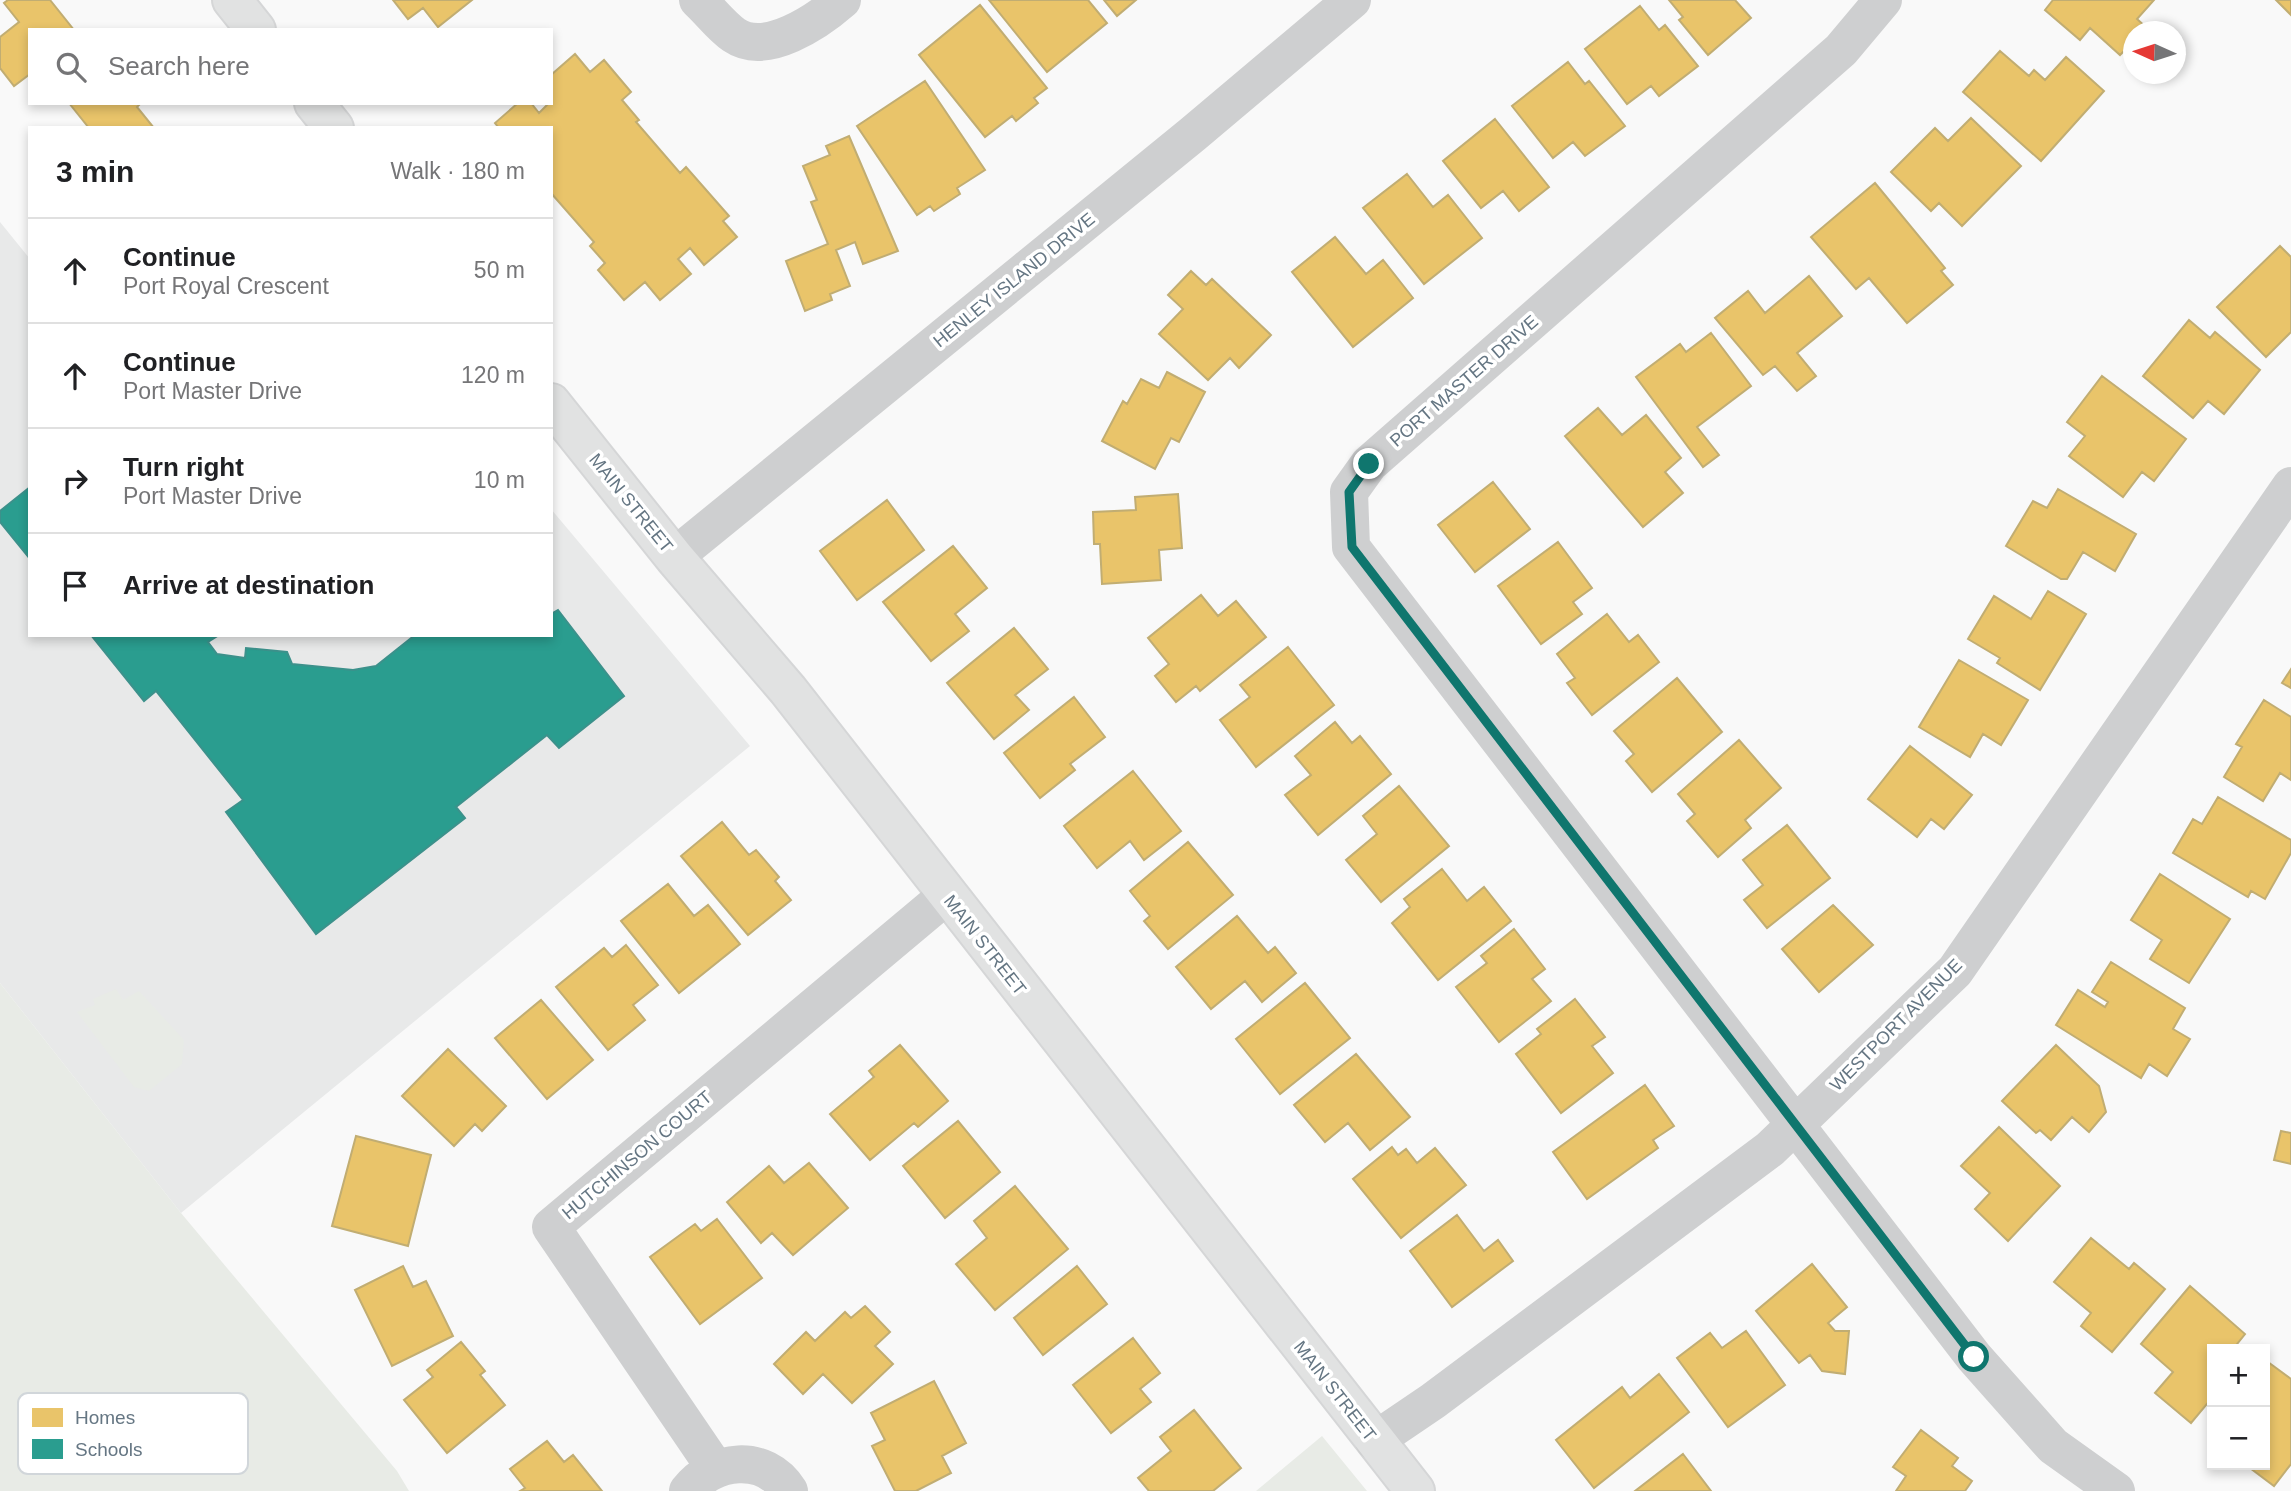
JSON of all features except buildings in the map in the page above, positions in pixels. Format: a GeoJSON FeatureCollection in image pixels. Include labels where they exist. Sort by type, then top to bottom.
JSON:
{"type":"FeatureCollection","features":[{"type":"Feature","properties":{"kind":"main road"},"geometry":{"type":"LineString","coordinates":[[232,0],[254,28]]}},
{"type":"Feature","properties":{"kind":"main road"},"geometry":{"type":"LineString","coordinates":[[316,105],[332,126]]}},
{"type":"Feature","properties":{"kind":"main road","name":"MAIN STREET"},"geometry":{"type":"LineString","coordinates":[[556,417],[788,690],[946,896],[1415,1491]]}},
{"type":"Feature","properties":{"kind":"street"},"geometry":{"type":"LineString","coordinates":[[698,0],[735,36],[759,44],[814,24],[842,0]]}},
{"type":"Feature","properties":{"kind":"street","name":"HENLEY ISLAND DRIVE"},"geometry":{"type":"LineString","coordinates":[[674,557],[1193,134],[1352,0]]}},
{"type":"Feature","properties":{"kind":"street","name":"PORT MASTER DRIVE"},"geometry":{"type":"LineString","coordinates":[[1884,0],[1841,50],[1369,464],[1349,492],[1352,547],[1794,1127],[1974,1357],[2053,1446],[2116,1491]]}},
{"type":"Feature","properties":{"kind":"street","name":"WESTPORT AVENUE"},"geometry":{"type":"LineString","coordinates":[[1374,1441],[1770,1149],[1955,971],[2291,486]]}},
{"type":"Feature","properties":{"kind":"street","name":"HUTCHINSON COURT"},"geometry":{"type":"LineString","coordinates":[[789,1491],[771,1472],[753,1465],[733,1463],[701,1479],[551,1227],[946,896]]}},
{"type":"Feature","properties":{"kind":"shaded area"},"geometry":{"type":"Polygon","coordinates":[[[0,222],[28,257],[28,637],[553,637],[553,511],[750,746],[181,1213],[0,983],[0,222]]]}},
{"type":"Feature","properties":{"kind":"shaded area"},"geometry":{"type":"Polygon","coordinates":[[[0,983],[181,1213],[397,1471],[409,1491],[0,1491],[0,983]]]}},
{"type":"Feature","properties":{"kind":"shaded area"},"geometry":{"type":"Polygon","coordinates":[[[116,989],[123,1000],[139,991],[184,1040],[182,1064],[149,1091],[134,1087],[77,1012],[95,1005],[93,999],[116,989]]]}},
{"type":"Feature","properties":{"kind":"shaded area"},"geometry":{"type":"Polygon","coordinates":[[[1322,1436],[1367,1491],[1256,1491],[1322,1436]]]}},
{"type":"Feature","properties":{"kind":"route"},"geometry":{"type":"LineString","coordinates":[[1369,464],[1349,492],[1352,547],[1794,1127],[1974,1357]]}}]}
